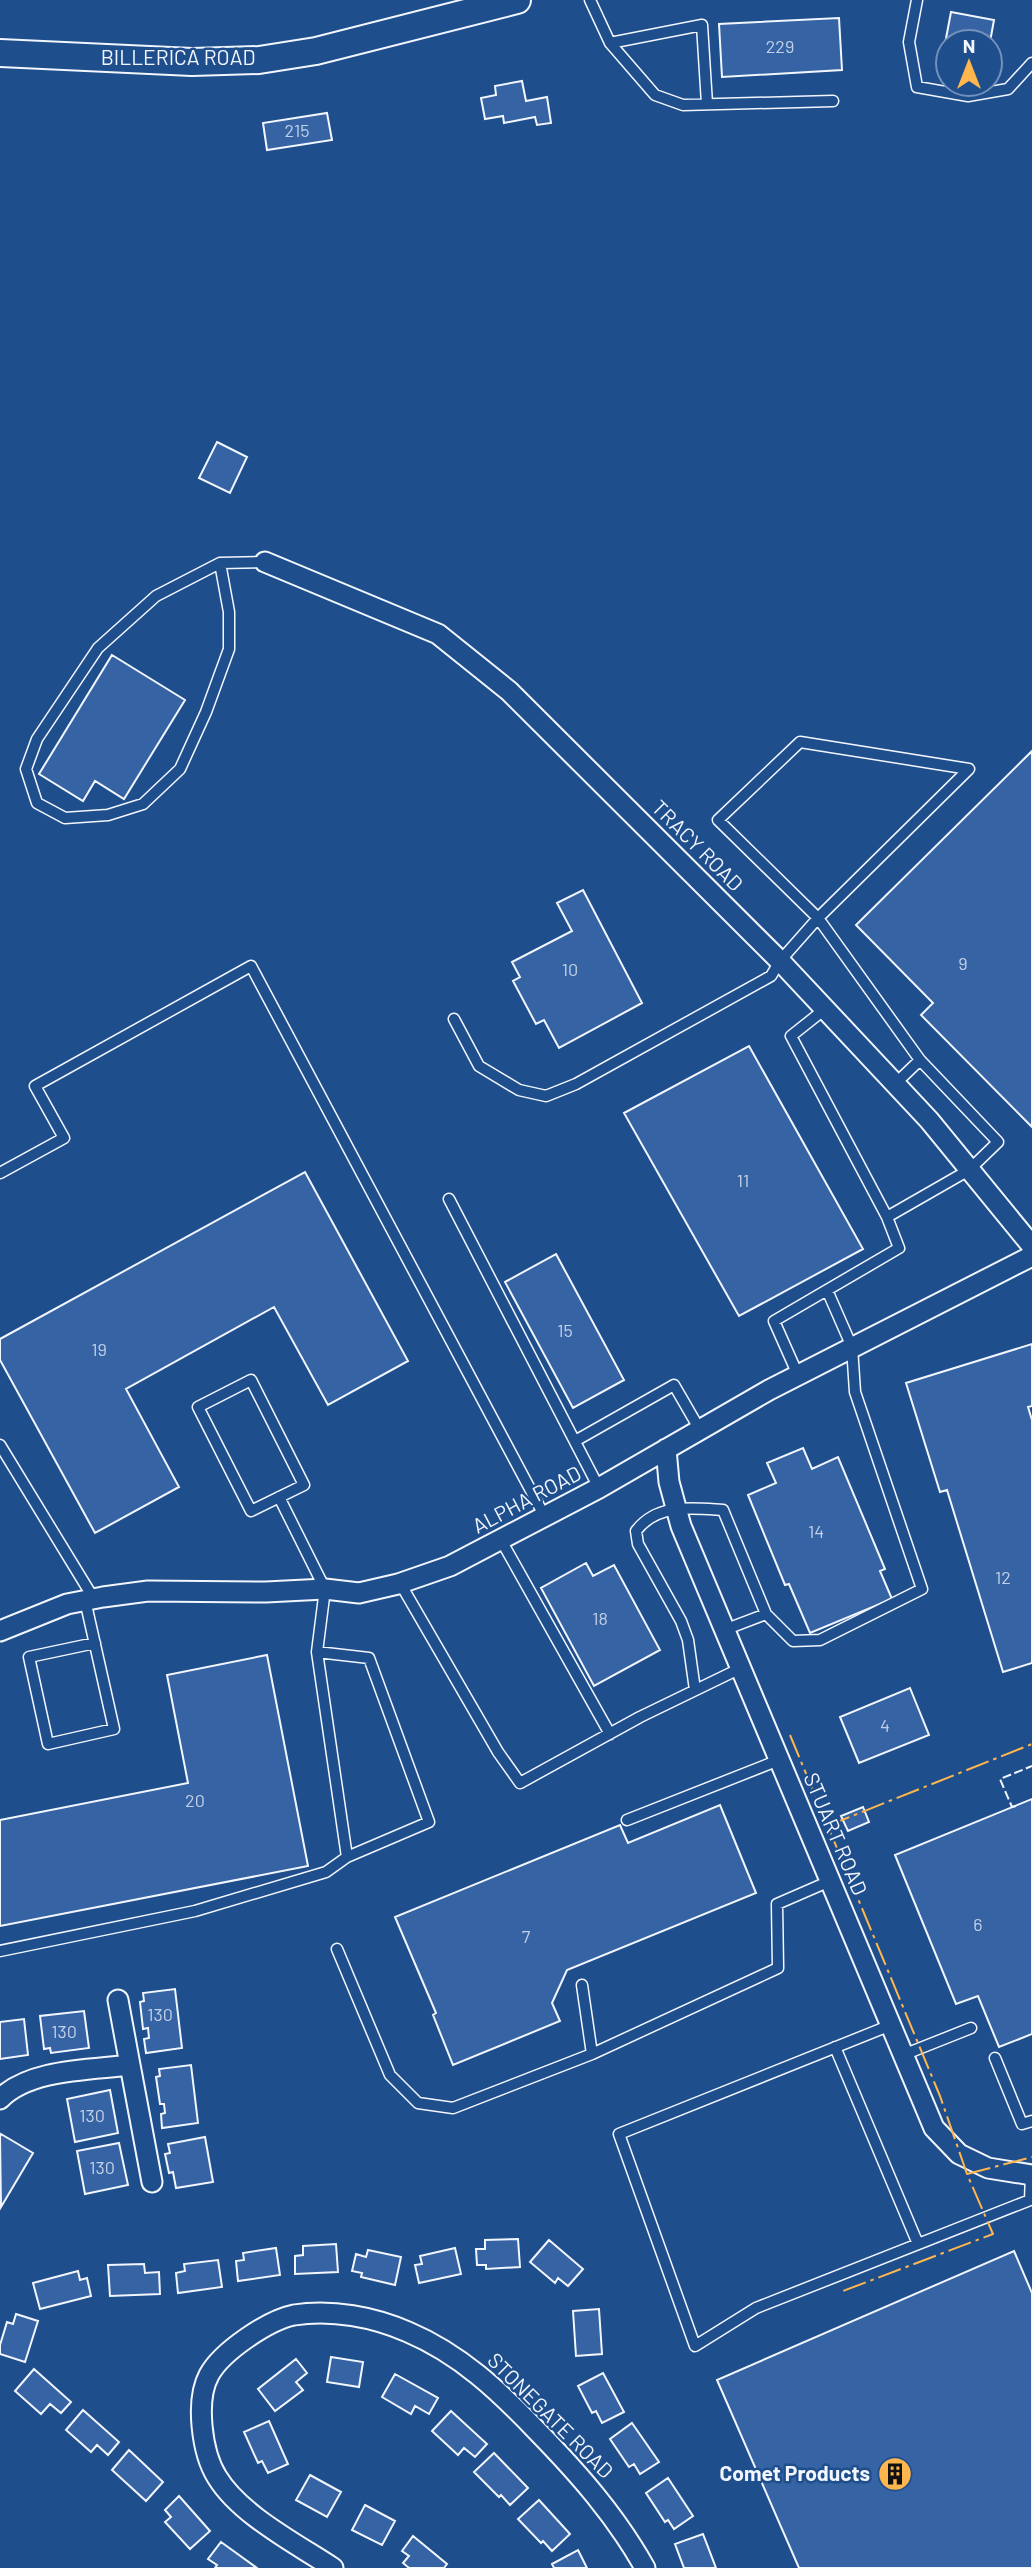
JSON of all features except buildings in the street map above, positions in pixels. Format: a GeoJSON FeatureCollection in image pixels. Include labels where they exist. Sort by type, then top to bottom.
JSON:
{"type":"FeatureCollection","features":[{"type":"Feature","properties":{"kind":"main road","name":"BILLERICA ROAD"},"geometry":{"type":"LineString","coordinates":[[0,53],[192,62],[259,60],[316,51],[515,0]]}},
{"type":"Feature","properties":{"kind":"street","name":"TRACY ROAD"},"geometry":{"type":"LineString","coordinates":[[265,562],[438,634],[509,691],[780,961],[929,1120],[1032,1246]]}},
{"type":"Feature","properties":{"kind":"street","name":"ALPHA ROAD"},"geometry":{"type":"LineString","coordinates":[[0,1631],[66,1604],[89,1599],[148,1591],[266,1592],[325,1589],[359,1594],[450,1566],[599,1488],[799,1375],[1032,1256]]}},
{"type":"Feature","properties":{"kind":"street","name":"STUART ROAD"},"geometry":{"type":"LineString","coordinates":[[666,1449],[669,1482],[681,1526],[934,2128],[959,2154],[988,2168],[1032,2175]]}},
{"type":"Feature","properties":{"kind":"street"},"geometry":{"type":"LineString","coordinates":[[118,2000],[152,2182]]}},
{"type":"Feature","properties":{"kind":"street"},"geometry":{"type":"LineString","coordinates":[[0,2099],[12,2088],[34,2078],[130,2065]]}},
{"type":"Feature","properties":{"kind":"street","name":"STONEGATE ROAD"},"geometry":{"type":"LineString","coordinates":[[333,2568],[252,2513],[226,2489],[211,2464],[203,2430],[202,2409],[209,2374],[250,2336],[265,2326],[293,2315],[339,2315],[385,2323],[440,2347],[462,2361],[573,2468],[603,2503],[645,2568]]}},
{"type":"Feature","properties":{"kind":"lane"},"geometry":{"type":"LineString","coordinates":[[590,0],[610,43],[655,95],[683,104],[834,101]]}},
{"type":"Feature","properties":{"kind":"lane"},"geometry":{"type":"LineString","coordinates":[[917,0],[909,41],[917,87],[968,96],[1008,89],[1032,64]]}},
{"type":"Feature","properties":{"kind":"lane"},"geometry":{"type":"LineString","coordinates":[[610,43],[702,25],[707,104]]}},
{"type":"Feature","properties":{"kind":"lane"},"geometry":{"type":"LineString","coordinates":[[220,563],[229,612],[229,649],[206,712],[180,769],[143,804],[108,816],[65,818],[37,803],[26,769],[37,739],[98,648],[156,596],[220,563],[265,562]]}},
{"type":"Feature","properties":{"kind":"lane"},"geometry":{"type":"LineString","coordinates":[[454,1019],[479,1066],[519,1090],[545,1096],[576,1084],[771,976],[780,961],[818,918],[969,769],[800,742],[718,820],[818,918],[920,1060],[998,1142],[970,1170],[887,1217]]}},
{"type":"Feature","properties":{"kind":"lane"},"geometry":{"type":"LineString","coordinates":[[0,1173],[64,1138],[35,1086],[251,966],[545,1517]]}},
{"type":"Feature","properties":{"kind":"lane"},"geometry":{"type":"LineString","coordinates":[[799,1375],[774,1321],[899,1248],[887,1217],[791,1036],[825,1009]]}},
{"type":"Feature","properties":{"kind":"lane"},"geometry":{"type":"LineString","coordinates":[[895,1084],[920,1060]]}},
{"type":"Feature","properties":{"kind":"lane"},"geometry":{"type":"LineString","coordinates":[[449,1199],[599,1488]]}},
{"type":"Feature","properties":{"kind":"lane"},"geometry":{"type":"LineString","coordinates":[[695,1690],[688,1640],[681,1621],[638,1544],[636,1531],[644,1520],[676,1507],[723,1510],[766,1614],[793,1641],[820,1640],[922,1589],[855,1392],[852,1348],[827,1290]]}},
{"type":"Feature","properties":{"kind":"lane"},"geometry":{"type":"LineString","coordinates":[[251,1380],[304,1485],[279,1497],[251,1511],[198,1407],[251,1380]]}},
{"type":"Feature","properties":{"kind":"lane"},"geometry":{"type":"LineString","coordinates":[[575,1441],[674,1385],[700,1430]]}},
{"type":"Feature","properties":{"kind":"lane"},"geometry":{"type":"LineString","coordinates":[[0,1445],[89,1599],[95,1643],[114,1729],[48,1744],[29,1657],[95,1643]]}},
{"type":"Feature","properties":{"kind":"lane"},"geometry":{"type":"LineString","coordinates":[[279,1497],[325,1589],[317,1652],[347,1857]]}},
{"type":"Feature","properties":{"kind":"lane"},"geometry":{"type":"LineString","coordinates":[[501,1539],[610,1734]]}},
{"type":"Feature","properties":{"kind":"lane"},"geometry":{"type":"LineString","coordinates":[[401,1583],[498,1752],[520,1783],[640,1717],[741,1668]]}},
{"type":"Feature","properties":{"kind":"lane"},"geometry":{"type":"LineString","coordinates":[[724,1630],[766,1614]]}},
{"type":"Feature","properties":{"kind":"lane"},"geometry":{"type":"LineString","coordinates":[[0,1951],[195,1911],[326,1872],[347,1857],[429,1822],[369,1658],[317,1652]]}},
{"type":"Feature","properties":{"kind":"lane"},"geometry":{"type":"LineString","coordinates":[[627,1820],[779,1760]]}},
{"type":"Feature","properties":{"kind":"lane"},"geometry":{"type":"LineString","coordinates":[[337,1949],[390,2075],[418,2103],[453,2108],[592,2054],[778,1968],[777,1903],[830,1881]]}},
{"type":"Feature","properties":{"kind":"lane"},"geometry":{"type":"LineString","coordinates":[[582,1985],[592,2054]]}},
{"type":"Feature","properties":{"kind":"lane"},"geometry":{"type":"LineString","coordinates":[[891,2025],[619,2134],[695,2346],[756,2308],[1031,2202],[1032,2175]]}},
{"type":"Feature","properties":{"kind":"lane"},"geometry":{"type":"LineString","coordinates":[[903,2054],[971,2028]]}},
{"type":"Feature","properties":{"kind":"lane"},"geometry":{"type":"LineString","coordinates":[[835,2047],[918,2244]]}},
{"type":"Feature","properties":{"kind":"lane"},"geometry":{"type":"LineString","coordinates":[[995,2058],[1022,2124],[1032,2121]]}},
{"type":"Feature","properties":{"kind":"fence"},"geometry":{"type":"LineString","coordinates":[[1016,1806],[1012,1807],[1000,1779],[1032,1766]]}},
{"type":"Feature","properties":{"kind":"power"},"geometry":{"type":"LineString","coordinates":[[790,1735],[940,2096],[967,2174],[993,2234],[843,2291]]}},
{"type":"Feature","properties":{"kind":"power"},"geometry":{"type":"LineString","coordinates":[[827,1826],[1032,1744]]}},
{"type":"Feature","properties":{"kind":"power"},"geometry":{"type":"LineString","coordinates":[[967,2174],[1032,2157]]}},
{"type":"Feature","properties":{"kind":"place","name":"Comet Products"},"geometry":{"type":"Point","coordinates":[895,2474]}}]}
